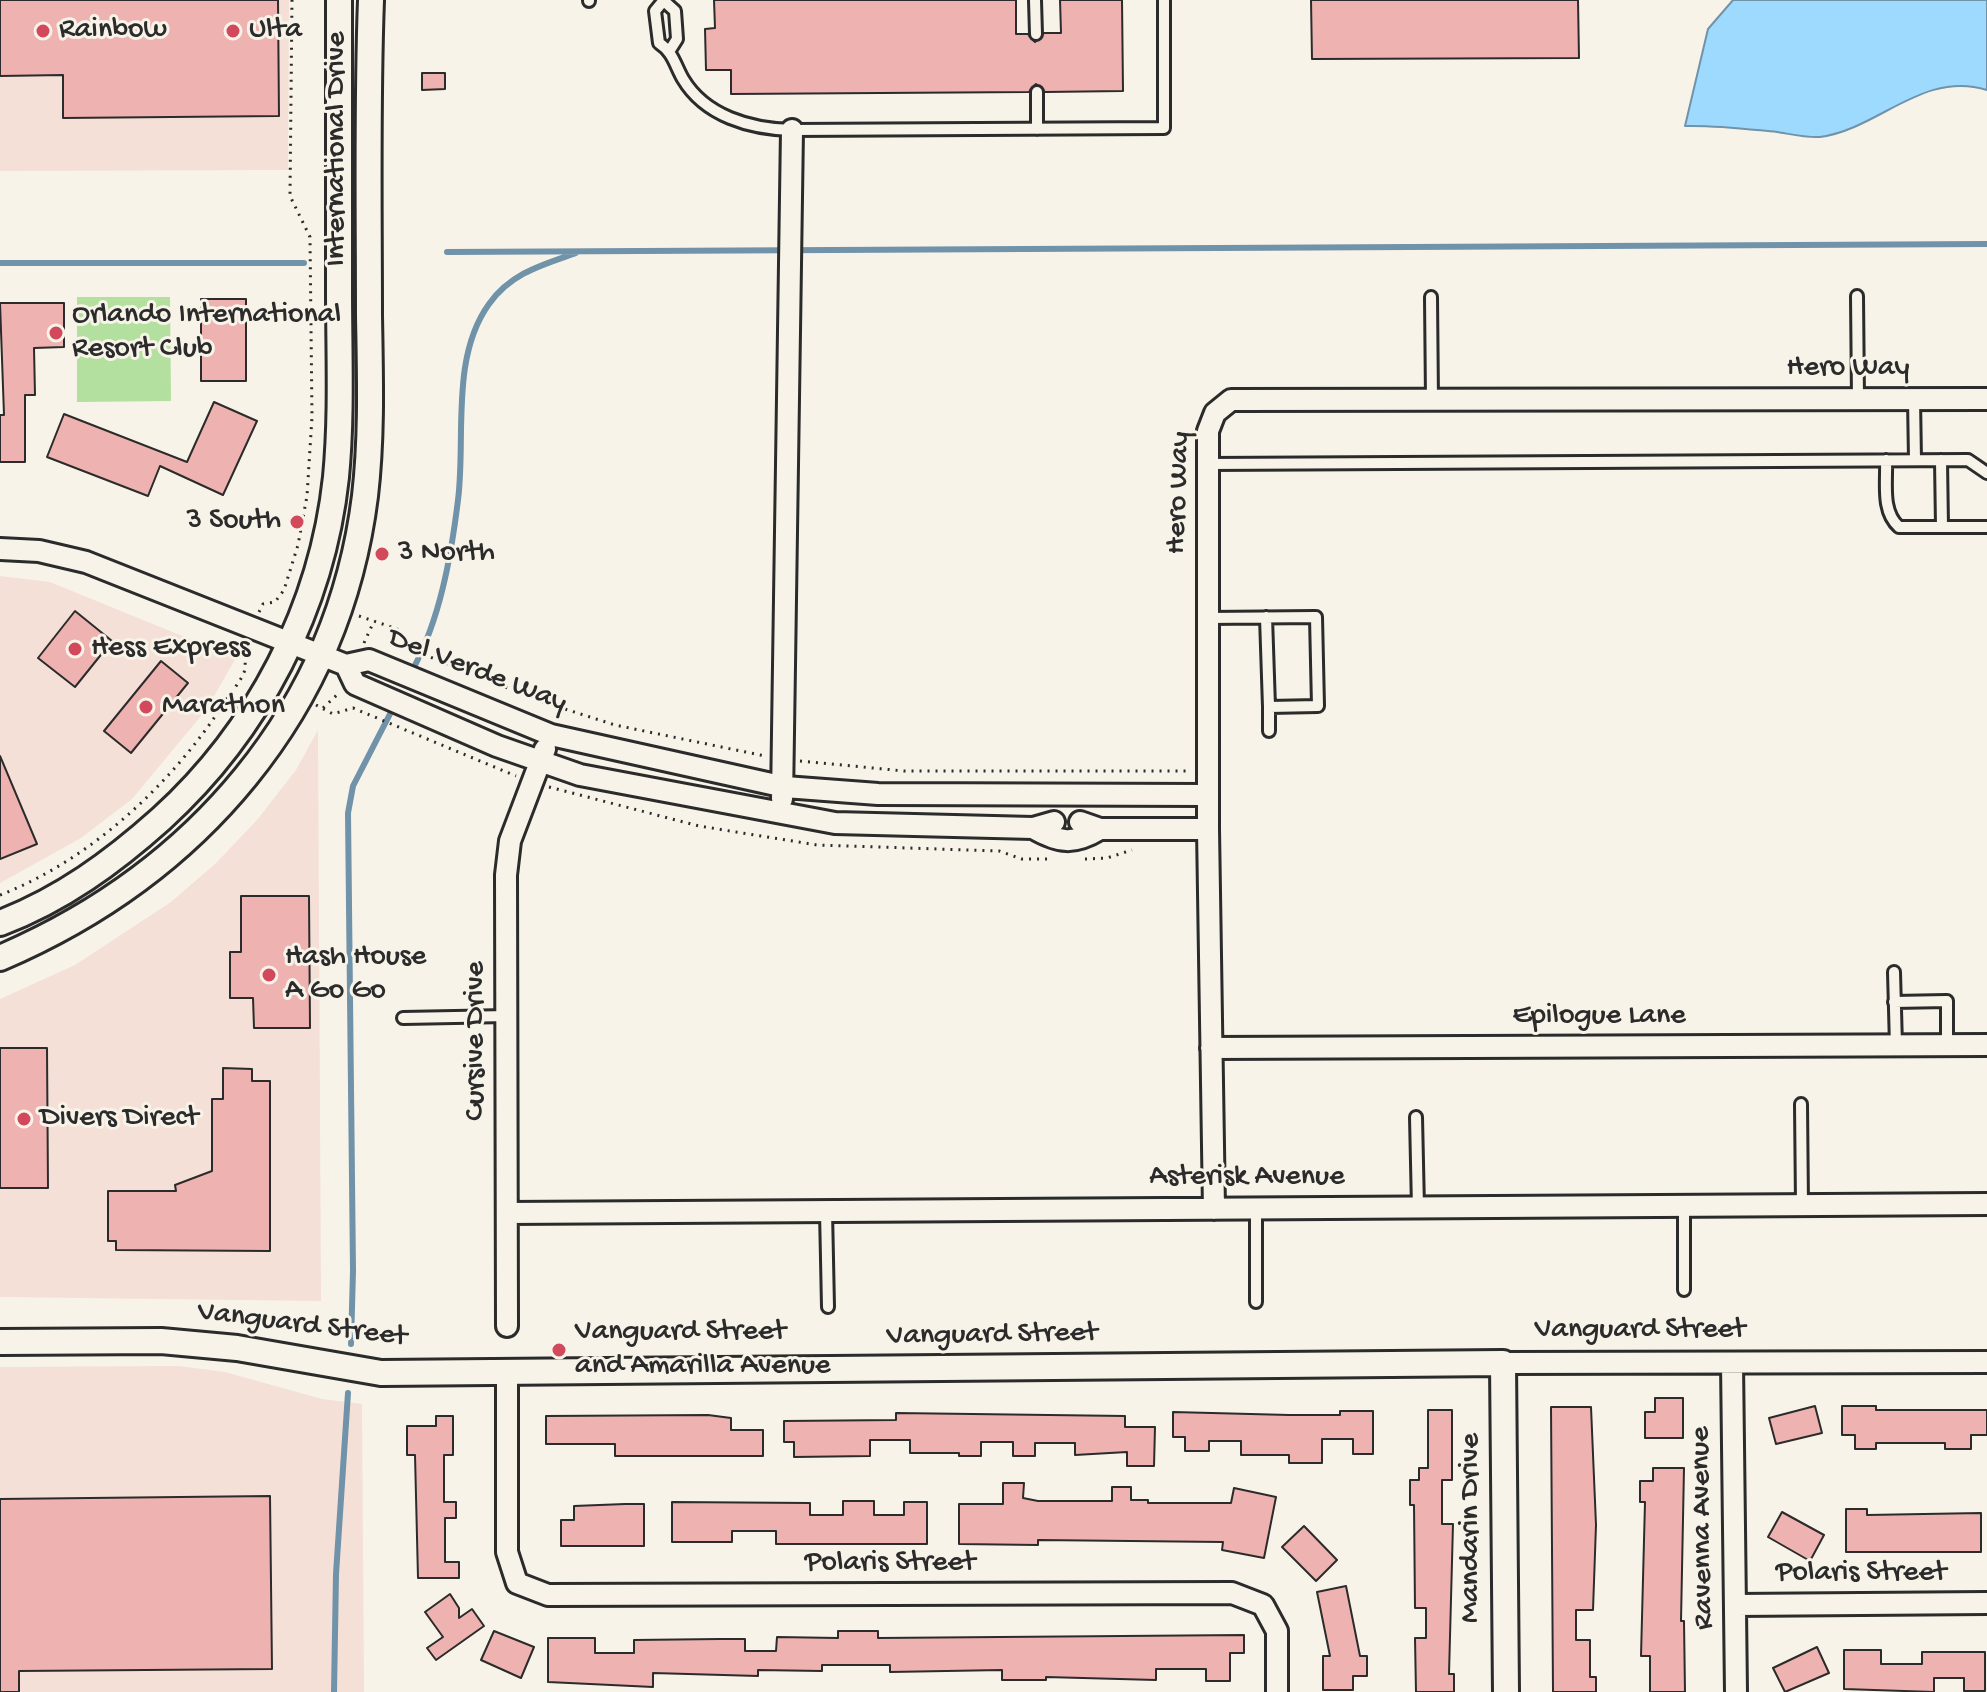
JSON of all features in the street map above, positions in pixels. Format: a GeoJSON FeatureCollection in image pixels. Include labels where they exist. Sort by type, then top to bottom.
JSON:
{"type":"FeatureCollection","features":[{"type":"Feature","properties":{"kind":"street","name":"International Drive"},"geometry":{"type":"LineString","coordinates":[[0,923],[88,878],[129,848],[177,804],[205,776],[235,736],[271,683],[291,641],[323,552],[336,476],[339,0]]}},
{"type":"Feature","properties":{"kind":"street","name":"International Drive"},"geometry":{"type":"LineString","coordinates":[[0,958],[78,922],[147,873],[204,823],[268,746],[301,698],[322,653],[353,560],[370,448],[371,0]]}},
{"type":"Feature","properties":{"kind":"street"},"geometry":{"type":"LineString","coordinates":[[779,814],[785,787],[792,130]]}},
{"type":"Feature","properties":{"kind":"street","name":"Hero Way"},"geometry":{"type":"LineString","coordinates":[[1214,1209],[1208,829],[1208,431],[1215,413],[1231,400],[1987,399]]}},
{"type":"Feature","properties":{"kind":"street"},"geometry":{"type":"LineString","coordinates":[[0,549],[39,551],[86,562],[346,665]]}},
{"type":"Feature","properties":{"kind":"street","name":"Del Verde Way"},"geometry":{"type":"LineString","coordinates":[[1054,822],[1033,828],[835,823],[580,775],[355,684],[346,665],[369,660],[551,735],[785,787],[878,794],[1208,795]]}},
{"type":"Feature","properties":{"kind":"street","name":"Cursive Drive"},"geometry":{"type":"LineString","coordinates":[[507,1326],[506,875],[510,841],[551,735]]}},
{"type":"Feature","properties":{"kind":"street"},"geometry":{"type":"LineString","coordinates":[[1033,794],[1033,828]]}},
{"type":"Feature","properties":{"kind":"street","name":"Del Verde Way"},"geometry":{"type":"LineString","coordinates":[[1080,822],[1100,829],[1208,829]]}},
{"type":"Feature","properties":{"kind":"street","name":"Del Verde Way"},"geometry":{"type":"LineString","coordinates":[[1033,828],[1056,841],[1081,841],[1100,829]]}},
{"type":"Feature","properties":{"kind":"street","name":"Epilogue Lane"},"geometry":{"type":"LineString","coordinates":[[1211,1048],[1987,1045]]}},
{"type":"Feature","properties":{"kind":"street","name":"Asterisk Avenue"},"geometry":{"type":"LineString","coordinates":[[507,1213],[1987,1204]]}},
{"type":"Feature","properties":{"kind":"street","name":"Vanguard Street"},"geometry":{"type":"LineString","coordinates":[[0,1342],[161,1341],[237,1348],[369,1372],[1987,1362]]}},
{"type":"Feature","properties":{"kind":"street","name":"Mandarin Drive"},"geometry":{"type":"LineString","coordinates":[[1503,1363],[1506,1692]]}},
{"type":"Feature","properties":{"kind":"street","name":"Ravenna Avenue"},"geometry":{"type":"LineString","coordinates":[[1732,1363],[1736,1692]]}},
{"type":"Feature","properties":{"kind":"street","name":"Polaris Street"},"geometry":{"type":"LineString","coordinates":[[507,1373],[507,1552],[517,1583],[548,1595],[1232,1593],[1263,1605],[1277,1631],[1277,1692]]}},
{"type":"Feature","properties":{"kind":"street","name":"Polaris Street"},"geometry":{"type":"LineString","coordinates":[[1736,1605],[1987,1603]]}},
{"type":"Feature","properties":{"kind":"lane"},"geometry":{"type":"LineString","coordinates":[[670,50],[677,39],[675,11],[664,0],[655,11],[659,43],[670,50],[685,82],[711,109],[746,125],[792,130],[1164,128],[1164,0]]}},
{"type":"Feature","properties":{"kind":"lane"},"geometry":{"type":"LineString","coordinates":[[1035,0],[1036,34]]}},
{"type":"Feature","properties":{"kind":"lane"},"geometry":{"type":"LineString","coordinates":[[1037,92],[1037,129]]}},
{"type":"Feature","properties":{"kind":"lane"},"geometry":{"type":"LineString","coordinates":[[1857,296],[1858,399]]}},
{"type":"Feature","properties":{"kind":"lane"},"geometry":{"type":"LineString","coordinates":[[1431,297],[1432,400]]}},
{"type":"Feature","properties":{"kind":"lane"},"geometry":{"type":"LineString","coordinates":[[1914,399],[1915,460]]}},
{"type":"Feature","properties":{"kind":"lane"},"geometry":{"type":"LineString","coordinates":[[1886,460],[1890,520],[1899,527],[1987,527]]}},
{"type":"Feature","properties":{"kind":"lane"},"geometry":{"type":"LineString","coordinates":[[1941,460],[1942,527]]}},
{"type":"Feature","properties":{"kind":"lane"},"geometry":{"type":"LineString","coordinates":[[1208,464],[1968,460],[1987,473]]}},
{"type":"Feature","properties":{"kind":"lane"},"geometry":{"type":"LineString","coordinates":[[1266,617],[1269,731]]}},
{"type":"Feature","properties":{"kind":"lane"},"geometry":{"type":"LineString","coordinates":[[1208,618],[1316,617],[1318,706],[1269,707]]}},
{"type":"Feature","properties":{"kind":"lane"},"geometry":{"type":"LineString","coordinates":[[1894,972],[1896,1046]]}},
{"type":"Feature","properties":{"kind":"lane"},"geometry":{"type":"LineString","coordinates":[[1894,1002],[1947,1001],[1947,1045]]}},
{"type":"Feature","properties":{"kind":"lane"},"geometry":{"type":"LineString","coordinates":[[403,1018],[507,1016]]}},
{"type":"Feature","properties":{"kind":"lane"},"geometry":{"type":"LineString","coordinates":[[1801,1104],[1802,1205]]}},
{"type":"Feature","properties":{"kind":"lane"},"geometry":{"type":"LineString","coordinates":[[1416,1117],[1418,1208]]}},
{"type":"Feature","properties":{"kind":"lane"},"geometry":{"type":"LineString","coordinates":[[1684,1206],[1684,1290]]}},
{"type":"Feature","properties":{"kind":"lane"},"geometry":{"type":"LineString","coordinates":[[1256,1208],[1256,1302]]}},
{"type":"Feature","properties":{"kind":"lane"},"geometry":{"type":"LineString","coordinates":[[826,1211],[828,1307]]}},
{"type":"Feature","properties":{"kind":"path"},"geometry":{"type":"LineString","coordinates":[[0,895],[73,856],[147,796],[189,752],[245,670],[243,654],[263,604],[275,602],[284,590],[305,508],[311,456],[310,237],[290,196],[292,0]]}},
{"type":"Feature","properties":{"kind":"shaded area"},"geometry":{"type":"Polygon","coordinates":[[[0,0],[289,0],[288,170],[0,171],[0,0]]]}},
{"type":"Feature","properties":{"kind":"shaded area"},"geometry":{"type":"Polygon","coordinates":[[[0,576],[50,582],[236,658],[206,710],[132,799],[81,838],[0,883],[0,576]]]}},
{"type":"Feature","properties":{"kind":"shaded area"},"geometry":{"type":"Polygon","coordinates":[[[318,730],[321,1301],[0,1297],[0,999],[75,965],[171,902],[216,863],[257,820],[296,770],[318,730]]]}},
{"type":"Feature","properties":{"kind":"shaded area"},"geometry":{"type":"Polygon","coordinates":[[[178,1366],[225,1372],[322,1399],[362,1404],[364,1692],[0,1692],[0,1367],[178,1366]]]}},
{"type":"Feature","properties":{"kind":"green space"},"geometry":{"type":"Polygon","coordinates":[[[77,297],[170,297],[171,401],[77,402],[77,297]]]}},
{"type":"Feature","properties":{"kind":"water"},"geometry":{"type":"Polygon","coordinates":[[[1733,0],[1987,0],[1987,90],[1964,86],[1942,88],[1922,94],[1841,132],[1820,137],[1685,126],[1708,29],[1733,0]]]}},
{"type":"Feature","properties":{"kind":"building"},"geometry":{"type":"Polygon","coordinates":[[[0,0],[278,0],[279,116],[63,118],[63,75],[0,76],[0,0]]]}},
{"type":"Feature","properties":{"kind":"building"},"geometry":{"type":"Polygon","coordinates":[[[714,0],[1016,0],[1016,34],[1028,34],[1035,42],[1044,33],[1061,33],[1060,0],[1122,0],[1123,91],[1045,92],[1036,84],[1029,92],[731,94],[731,70],[706,70],[705,29],[715,28],[714,0]]]}},
{"type":"Feature","properties":{"kind":"building"},"geometry":{"type":"Polygon","coordinates":[[[1311,0],[1578,0],[1579,58],[1312,59],[1311,0]]]}},
{"type":"Feature","properties":{"kind":"building"},"geometry":{"type":"Polygon","coordinates":[[[422,73],[445,73],[445,89],[422,90],[422,73]]]}},
{"type":"Feature","properties":{"kind":"building"},"geometry":{"type":"Polygon","coordinates":[[[201,299],[246,299],[246,381],[201,381],[201,299]]]}},
{"type":"Feature","properties":{"kind":"building"},"geometry":{"type":"Polygon","coordinates":[[[0,303],[64,303],[64,347],[34,348],[35,395],[25,395],[25,462],[0,462],[0,415],[4,415],[0,303]]]}},
{"type":"Feature","properties":{"kind":"building"},"geometry":{"type":"Polygon","coordinates":[[[214,402],[257,421],[223,495],[160,466],[148,496],[47,457],[64,414],[187,462],[214,402]]]}},
{"type":"Feature","properties":{"kind":"building","name":"Hess Express"},"geometry":{"type":"Polygon","coordinates":[[[75,611],[112,641],[75,687],[38,658],[75,611]]]}},
{"type":"Feature","properties":{"kind":"building","name":"Marathon"},"geometry":{"type":"Polygon","coordinates":[[[161,661],[188,683],[131,753],[104,731],[161,661]]]}},
{"type":"Feature","properties":{"kind":"building"},"geometry":{"type":"Polygon","coordinates":[[[0,756],[37,844],[0,859],[0,756]]]}},
{"type":"Feature","properties":{"kind":"building","name":"Hash House A Go Go"},"geometry":{"type":"Polygon","coordinates":[[[241,896],[309,896],[310,1028],[254,1028],[253,998],[230,998],[230,952],[241,952],[241,896]]]}},
{"type":"Feature","properties":{"kind":"building","name":"Divers Direct"},"geometry":{"type":"Polygon","coordinates":[[[0,1048],[47,1048],[48,1188],[0,1188],[0,1048]]]}},
{"type":"Feature","properties":{"kind":"building"},"geometry":{"type":"Polygon","coordinates":[[[223,1068],[252,1069],[252,1081],[270,1081],[270,1251],[116,1250],[116,1241],[108,1241],[108,1191],[176,1191],[175,1185],[212,1171],[212,1099],[223,1099],[223,1068]]]}},
{"type":"Feature","properties":{"kind":"building"},"geometry":{"type":"Polygon","coordinates":[[[1655,1398],[1683,1398],[1683,1438],[1645,1438],[1645,1412],[1655,1412],[1655,1398]]]}},
{"type":"Feature","properties":{"kind":"building"},"geometry":{"type":"Polygon","coordinates":[[[1815,1406],[1822,1433],[1776,1444],[1769,1418],[1815,1406]]]}},
{"type":"Feature","properties":{"kind":"building"},"geometry":{"type":"Polygon","coordinates":[[[1842,1406],[1876,1406],[1876,1410],[1987,1410],[1987,1435],[1971,1435],[1971,1449],[1945,1449],[1945,1443],[1876,1443],[1876,1449],[1855,1449],[1855,1435],[1842,1435],[1842,1406]]]}},
{"type":"Feature","properties":{"kind":"building"},"geometry":{"type":"Polygon","coordinates":[[[1551,1407],[1591,1407],[1596,1525],[1593,1610],[1576,1610],[1576,1640],[1590,1640],[1590,1677],[1596,1677],[1596,1692],[1553,1692],[1551,1407]]]}},
{"type":"Feature","properties":{"kind":"building"},"geometry":{"type":"Polygon","coordinates":[[[1428,1410],[1452,1410],[1452,1480],[1442,1480],[1442,1524],[1453,1524],[1449,1674],[1454,1674],[1454,1692],[1416,1692],[1415,1638],[1426,1638],[1426,1608],[1415,1608],[1414,1505],[1410,1505],[1410,1480],[1419,1480],[1419,1468],[1428,1468],[1428,1410]]]}},
{"type":"Feature","properties":{"kind":"building"},"geometry":{"type":"Polygon","coordinates":[[[1340,1411],[1373,1411],[1373,1454],[1353,1454],[1353,1439],[1322,1439],[1322,1463],[1289,1463],[1289,1455],[1241,1455],[1241,1441],[1209,1441],[1209,1451],[1185,1451],[1185,1437],[1173,1437],[1173,1412],[1340,1415],[1340,1411]]]}},
{"type":"Feature","properties":{"kind":"building"},"geometry":{"type":"Polygon","coordinates":[[[896,1413],[1125,1416],[1125,1427],[1155,1427],[1154,1466],[1127,1466],[1127,1452],[1075,1455],[1075,1443],[1035,1443],[1035,1456],[1013,1456],[1013,1442],[981,1442],[981,1456],[959,1456],[959,1453],[910,1453],[910,1440],[870,1440],[870,1456],[794,1457],[794,1442],[784,1442],[784,1421],[896,1420],[896,1413]]]}},
{"type":"Feature","properties":{"kind":"building"},"geometry":{"type":"Polygon","coordinates":[[[708,1415],[731,1418],[731,1430],[763,1430],[763,1456],[615,1456],[615,1444],[546,1444],[546,1416],[708,1415]]]}},
{"type":"Feature","properties":{"kind":"building"},"geometry":{"type":"Polygon","coordinates":[[[436,1416],[453,1416],[453,1455],[444,1455],[444,1502],[456,1502],[456,1518],[445,1518],[445,1562],[459,1562],[459,1578],[418,1578],[415,1455],[407,1455],[407,1426],[436,1426],[436,1416]]]}},
{"type":"Feature","properties":{"kind":"building"},"geometry":{"type":"Polygon","coordinates":[[[1653,1468],[1684,1468],[1681,1621],[1684,1621],[1685,1692],[1650,1692],[1650,1656],[1641,1656],[1645,1502],[1640,1502],[1640,1481],[1653,1481],[1653,1468]]]}},
{"type":"Feature","properties":{"kind":"building"},"geometry":{"type":"Polygon","coordinates":[[[1003,1483],[1024,1483],[1023,1498],[1038,1501],[1112,1501],[1112,1487],[1131,1487],[1131,1500],[1148,1500],[1148,1503],[1231,1503],[1234,1488],[1276,1497],[1264,1558],[1222,1550],[1223,1542],[1038,1540],[1038,1545],[959,1544],[959,1504],[1003,1504],[1003,1483]]]}},
{"type":"Feature","properties":{"kind":"building"},"geometry":{"type":"Polygon","coordinates":[[[270,1496],[272,1669],[19,1671],[19,1692],[0,1692],[0,1499],[270,1496]]]}},
{"type":"Feature","properties":{"kind":"building"},"geometry":{"type":"Polygon","coordinates":[[[843,1501],[874,1501],[874,1515],[904,1515],[904,1502],[927,1502],[927,1544],[776,1544],[776,1531],[732,1531],[732,1542],[672,1542],[672,1502],[810,1503],[810,1515],[843,1515],[843,1501]]]}},
{"type":"Feature","properties":{"kind":"building"},"geometry":{"type":"Polygon","coordinates":[[[644,1504],[644,1546],[561,1546],[561,1520],[574,1520],[574,1506],[644,1504]]]}},
{"type":"Feature","properties":{"kind":"building"},"geometry":{"type":"Polygon","coordinates":[[[1846,1509],[1867,1509],[1867,1515],[1981,1513],[1981,1552],[1846,1552],[1846,1509]]]}},
{"type":"Feature","properties":{"kind":"building"},"geometry":{"type":"Polygon","coordinates":[[[1782,1512],[1824,1535],[1810,1561],[1768,1537],[1782,1512]]]}},
{"type":"Feature","properties":{"kind":"building"},"geometry":{"type":"Polygon","coordinates":[[[1304,1526],[1337,1560],[1316,1581],[1282,1547],[1304,1526]]]}},
{"type":"Feature","properties":{"kind":"building"},"geometry":{"type":"Polygon","coordinates":[[[1346,1586],[1360,1656],[1367,1656],[1367,1676],[1353,1676],[1353,1690],[1323,1690],[1323,1656],[1330,1656],[1317,1592],[1346,1586]]]}},
{"type":"Feature","properties":{"kind":"building"},"geometry":{"type":"Polygon","coordinates":[[[450,1594],[459,1608],[459,1618],[472,1609],[484,1626],[436,1660],[427,1648],[443,1637],[425,1612],[450,1594]]]}},
{"type":"Feature","properties":{"kind":"building"},"geometry":{"type":"Polygon","coordinates":[[[494,1631],[534,1647],[521,1678],[481,1660],[494,1631]]]}},
{"type":"Feature","properties":{"kind":"building"},"geometry":{"type":"Polygon","coordinates":[[[838,1631],[878,1631],[878,1638],[1244,1635],[1244,1653],[1230,1653],[1230,1681],[1206,1681],[1206,1669],[1156,1669],[1156,1680],[1046,1677],[1046,1680],[1002,1680],[1002,1670],[890,1672],[890,1665],[822,1665],[822,1671],[758,1670],[758,1676],[653,1673],[653,1687],[548,1682],[548,1638],[595,1638],[595,1653],[634,1653],[634,1640],[720,1639],[745,1639],[745,1651],[776,1651],[777,1637],[838,1638],[838,1631]]]}},
{"type":"Feature","properties":{"kind":"building"},"geometry":{"type":"Polygon","coordinates":[[[1817,1647],[1829,1673],[1785,1692],[1773,1668],[1817,1647]]]}},
{"type":"Feature","properties":{"kind":"building"},"geometry":{"type":"Polygon","coordinates":[[[1844,1650],[1881,1650],[1881,1664],[1922,1664],[1922,1652],[1985,1652],[1985,1691],[1964,1691],[1964,1678],[1934,1678],[1934,1692],[1844,1689],[1844,1650]]]}},
{"type":"Feature","properties":{"kind":"waterway"},"geometry":{"type":"LineString","coordinates":[[447,252],[1987,244]]}},
{"type":"Feature","properties":{"kind":"waterway"},"geometry":{"type":"LineString","coordinates":[[413,669],[430,630],[448,565],[458,500],[464,373],[477,325],[498,293],[517,277],[576,253]]}},
{"type":"Feature","properties":{"kind":"waterway"},"geometry":{"type":"LineString","coordinates":[[0,263],[304,263]]}},
{"type":"Feature","properties":{"kind":"waterway"},"geometry":{"type":"LineString","coordinates":[[351,1344],[353,1271],[348,813],[353,786],[392,710]]}},
{"type":"Feature","properties":{"kind":"waterway"},"geometry":{"type":"LineString","coordinates":[[334,1692],[336,1574],[348,1393]]}},
{"type":"Feature","properties":{"kind":"place","name":"Rainbow"},"geometry":{"type":"Point","coordinates":[43,31]}},
{"type":"Feature","properties":{"kind":"place","name":"Ulta"},"geometry":{"type":"Point","coordinates":[233,31]}},
{"type":"Feature","properties":{"kind":"place","name":"Orlando International Resort Club"},"geometry":{"type":"Point","coordinates":[56,333]}},
{"type":"Feature","properties":{"kind":"place","name":"3 South"},"geometry":{"type":"Point","coordinates":[297,522]}},
{"type":"Feature","properties":{"kind":"place","name":"3 North"},"geometry":{"type":"Point","coordinates":[382,554]}},
{"type":"Feature","properties":{"kind":"place","name":"Hess Express"},"geometry":{"type":"Point","coordinates":[75,649]}},
{"type":"Feature","properties":{"kind":"place","name":"Marathon"},"geometry":{"type":"Point","coordinates":[146,707]}},
{"type":"Feature","properties":{"kind":"place","name":"Hash House A Go Go"},"geometry":{"type":"Point","coordinates":[269,975]}},
{"type":"Feature","properties":{"kind":"place","name":"Divers Direct"},"geometry":{"type":"Point","coordinates":[24,1119]}},
{"type":"Feature","properties":{"kind":"place","name":"Vanguard Street and Amarilla Avenue"},"geometry":{"type":"Point","coordinates":[559,1350]}}]}
